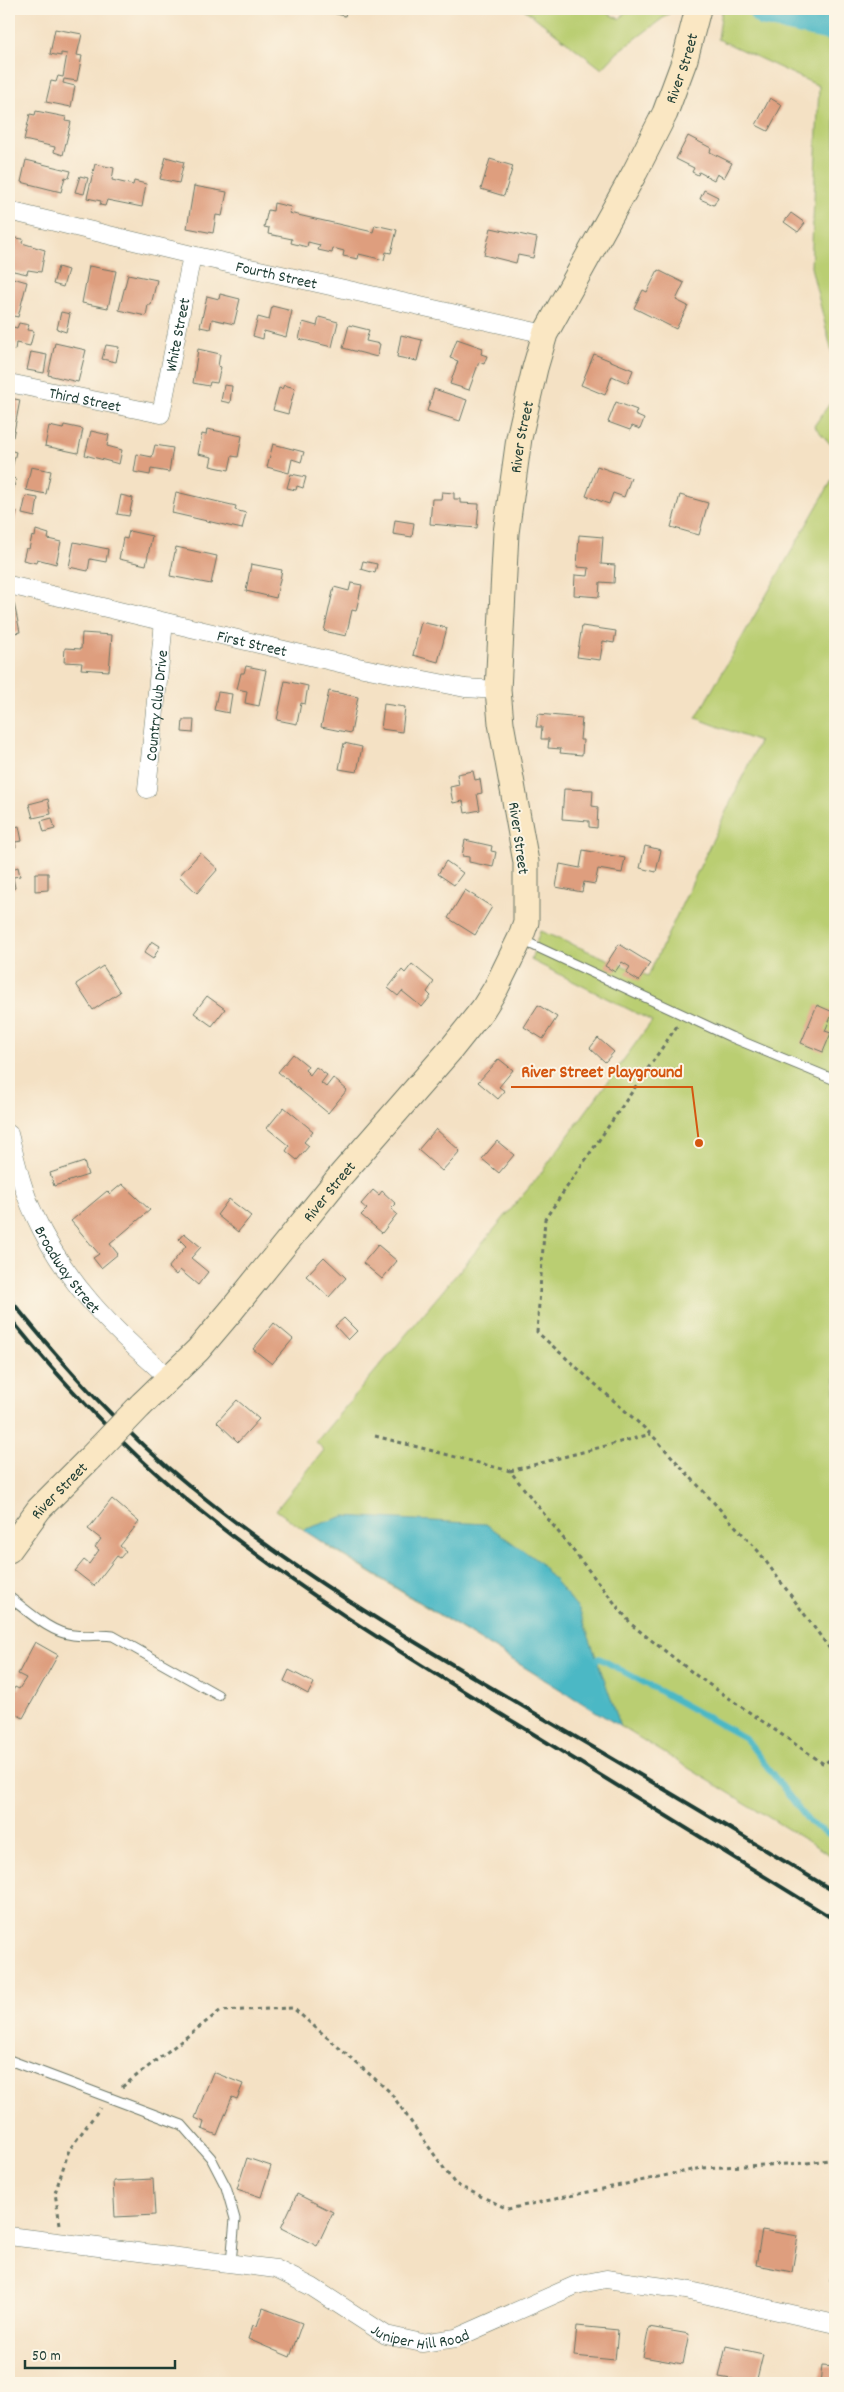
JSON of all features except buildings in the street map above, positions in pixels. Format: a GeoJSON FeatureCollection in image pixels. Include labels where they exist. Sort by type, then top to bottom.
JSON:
{"type":"FeatureCollection","features":[{"type":"Feature","properties":{"kind":"main road","name":"River Street"},"geometry":{"type":"LineString","coordinates":[[9,1550],[40,1509],[168,1377],[198,1350],[341,1175],[456,1042],[483,1009],[500,982],[520,939],[526,922],[526,862],[501,723],[498,690],[505,543],[514,472],[526,404],[545,334],[632,179],[665,113],[682,68],[698,10]]}},
{"type":"Feature","properties":{"kind":"street","name":"Fourth Street"},"geometry":{"type":"LineString","coordinates":[[9,211],[192,255],[545,334]]}},
{"type":"Feature","properties":{"kind":"street","name":"White Street"},"geometry":{"type":"LineString","coordinates":[[161,414],[192,255]]}},
{"type":"Feature","properties":{"kind":"street","name":"Third Street"},"geometry":{"type":"LineString","coordinates":[[9,382],[161,414]]}},
{"type":"Feature","properties":{"kind":"street","name":"First Street"},"geometry":{"type":"LineString","coordinates":[[9,585],[348,665],[465,688],[498,690]]}},
{"type":"Feature","properties":{"kind":"street","name":"Country Club Drive"},"geometry":{"type":"LineString","coordinates":[[147,789],[164,622]]}},
{"type":"Feature","properties":{"kind":"street","name":"Broadway Street"},"geometry":{"type":"LineString","coordinates":[[9,1134],[20,1177],[33,1212],[63,1268],[106,1320],[168,1377]]}},
{"type":"Feature","properties":{"kind":"street","name":"Juniper Hill Road"},"geometry":{"type":"LineString","coordinates":[[9,2236],[276,2269],[312,2287],[386,2334],[422,2343],[456,2338],[576,2285],[606,2279],[686,2290],[835,2324]]}},
{"type":"Feature","properties":{"kind":"lane"},"geometry":{"type":"LineString","coordinates":[[520,939],[784,1060],[835,1080]]}},
{"type":"Feature","properties":{"kind":"lane"},"geometry":{"type":"LineString","coordinates":[[9,1597],[54,1629],[73,1635],[96,1634],[113,1636],[218,1695]]}},
{"type":"Feature","properties":{"kind":"lane"},"geometry":{"type":"LineString","coordinates":[[9,2060],[182,2125],[211,2158],[226,2187],[235,2219],[231,2263]]}},
{"type":"Feature","properties":{"kind":"path"},"geometry":{"type":"LineString","coordinates":[[685,1015],[544,1219],[536,1332],[651,1434],[759,1552],[835,1656]]}},
{"type":"Feature","properties":{"kind":"path"},"geometry":{"type":"LineString","coordinates":[[375,1436],[510,1471],[651,1434]]}},
{"type":"Feature","properties":{"kind":"path"},"geometry":{"type":"LineString","coordinates":[[510,1471],[632,1625],[696,1676],[824,1764],[835,1756]]}},
{"type":"Feature","properties":{"kind":"path"},"geometry":{"type":"LineString","coordinates":[[63,2242],[55,2193],[69,2150],[108,2097],[220,2011],[293,2008],[390,2092],[455,2184],[508,2209],[700,2168],[807,2163],[835,2159]]}},
{"type":"Feature","properties":{"kind":"green space"},"geometry":{"type":"Polygon","coordinates":[[[524,9],[597,9],[620,19],[627,9],[675,9],[618,52],[602,69],[524,9]]]}},
{"type":"Feature","properties":{"kind":"green space"},"geometry":{"type":"Polygon","coordinates":[[[722,9],[835,9],[835,365],[811,267],[819,86],[718,39],[722,9]]]}},
{"type":"Feature","properties":{"kind":"green space"},"geometry":{"type":"Polygon","coordinates":[[[835,396],[835,449],[814,426],[835,396]]]}},
{"type":"Feature","properties":{"kind":"green space"},"geometry":{"type":"Polygon","coordinates":[[[835,475],[835,1858],[330,1548],[276,1510],[324,1450],[316,1442],[538,1177],[652,1021],[531,960],[540,931],[648,976],[759,742],[696,718],[835,475]]]}},
{"type":"Feature","properties":{"kind":"water"},"geometry":{"type":"Polygon","coordinates":[[[344,1516],[486,1524],[538,1561],[579,1609],[621,1727],[303,1530],[344,1516]]]}},
{"type":"Feature","properties":{"kind":"waterway"},"geometry":{"type":"LineString","coordinates":[[766,9],[835,24]]}},
{"type":"Feature","properties":{"kind":"waterway"},"geometry":{"type":"LineString","coordinates":[[596,1661],[599,1658],[745,1738],[810,1823],[835,1838]]}},
{"type":"Feature","properties":{"kind":"railway"},"geometry":{"type":"LineString","coordinates":[[9,1298],[73,1373],[142,1444],[232,1520],[275,1551],[362,1610],[452,1665],[835,1892]]}},
{"type":"Feature","properties":{"kind":"railway"},"geometry":{"type":"LineString","coordinates":[[9,1317],[70,1387],[135,1454],[181,1495],[264,1560],[306,1590],[438,1676],[835,1920]]}},
{"type":"Feature","properties":{"kind":"place","name":"River Street Playground"},"geometry":{"type":"Point","coordinates":[699,1143]}}]}
